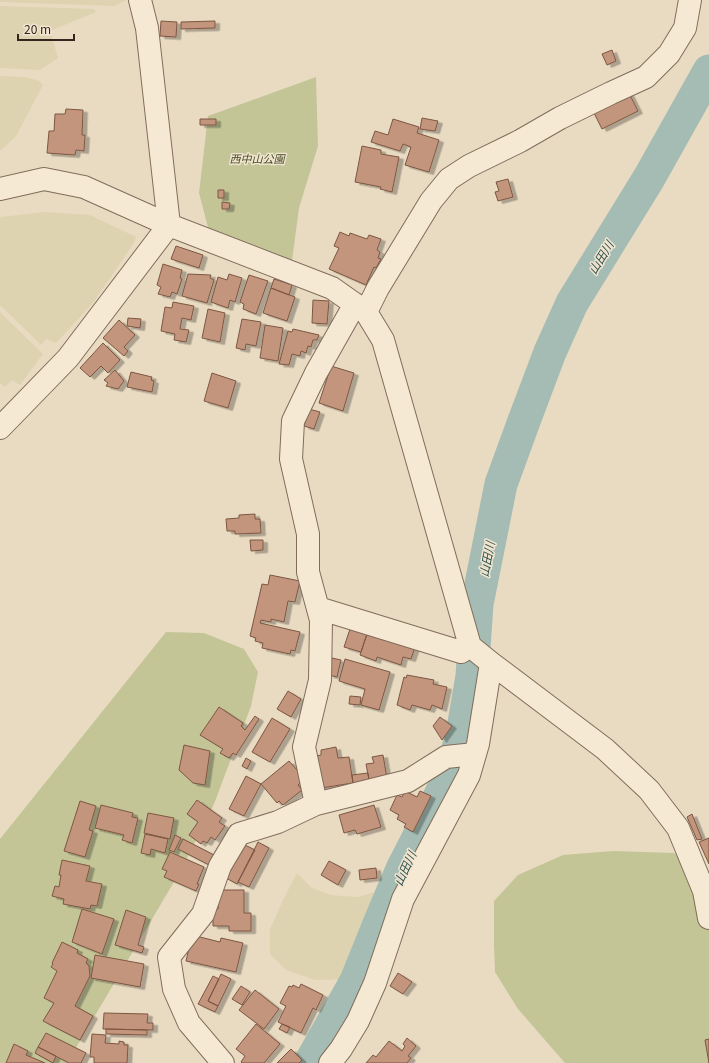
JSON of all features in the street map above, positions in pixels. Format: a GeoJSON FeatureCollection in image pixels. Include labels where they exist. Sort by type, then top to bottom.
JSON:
{"type":"FeatureCollection","features":[{"type":"Feature","properties":{"kind":"street"},"geometry":{"type":"LineString","coordinates":[[0,428],[68,358],[170,225],[147,28],[140,0]]}},
{"type":"Feature","properties":{"kind":"street"},"geometry":{"type":"LineString","coordinates":[[316,804],[304,747],[320,680],[321,620],[308,572],[308,534],[291,459],[293,421],[316,373],[361,308],[378,288],[431,201],[449,179],[469,166],[520,141],[560,118],[646,77],[669,54],[685,28],[690,0]]}},
{"type":"Feature","properties":{"kind":"street"},"geometry":{"type":"LineString","coordinates":[[0,189],[44,179],[84,187],[170,225],[332,288],[361,308],[383,340],[470,646],[604,749],[649,790],[678,828],[704,892],[709,918]]}},
{"type":"Feature","properties":{"kind":"street"},"geometry":{"type":"LineString","coordinates":[[318,608],[461,652],[470,646]]}},
{"type":"Feature","properties":{"kind":"street"},"geometry":{"type":"LineString","coordinates":[[330,1063],[341,1049],[358,1021],[375,983],[403,899],[469,775],[478,744],[491,663]]}},
{"type":"Feature","properties":{"kind":"street"},"geometry":{"type":"LineString","coordinates":[[223,1063],[189,1023],[174,989],[170,957],[203,914],[220,866],[240,834],[278,822],[316,804],[408,781],[446,757],[475,754]]}},
{"type":"Feature","properties":{"kind":"shaded area"},"geometry":{"type":"Polygon","coordinates":[[[0,0],[127,0],[114,6],[0,2],[0,0]]]}},
{"type":"Feature","properties":{"kind":"shaded area"},"geometry":{"type":"Polygon","coordinates":[[[0,6],[94,9],[96,12],[50,31],[58,58],[40,70],[0,68],[0,6]]]}},
{"type":"Feature","properties":{"kind":"shaded area"},"geometry":{"type":"Polygon","coordinates":[[[0,76],[26,77],[39,81],[43,85],[16,136],[0,151],[0,76]]]}},
{"type":"Feature","properties":{"kind":"shaded area"},"geometry":{"type":"Polygon","coordinates":[[[45,212],[90,215],[136,237],[134,243],[93,303],[56,343],[46,339],[41,345],[0,305],[0,217],[45,212]]]}},
{"type":"Feature","properties":{"kind":"shaded area"},"geometry":{"type":"Polygon","coordinates":[[[0,312],[43,354],[20,385],[12,380],[5,387],[0,383],[0,312]]]}},
{"type":"Feature","properties":{"kind":"shaded area"},"geometry":{"type":"Polygon","coordinates":[[[297,873],[312,888],[331,895],[358,897],[378,891],[379,900],[351,979],[315,980],[286,970],[270,954],[270,929],[297,873]]]}},
{"type":"Feature","properties":{"kind":"green space","name":"西中山公園"},"geometry":{"type":"Polygon","coordinates":[[[316,77],[318,146],[299,208],[292,261],[209,231],[199,193],[208,116],[316,77]]]}},
{"type":"Feature","properties":{"kind":"green space"},"geometry":{"type":"Polygon","coordinates":[[[166,632],[204,633],[244,649],[258,672],[251,706],[214,804],[181,870],[67,1063],[0,1063],[0,839],[166,632]]]}},
{"type":"Feature","properties":{"kind":"green space"},"geometry":{"type":"Polygon","coordinates":[[[613,851],[674,853],[706,877],[709,888],[709,1063],[565,1063],[518,1009],[495,972],[494,901],[518,875],[563,855],[613,851]]]}},
{"type":"Feature","properties":{"kind":"building"},"geometry":{"type":"Polygon","coordinates":[[[161,21],[177,22],[176,37],[160,36],[161,21]]]}},
{"type":"Feature","properties":{"kind":"building"},"geometry":{"type":"Polygon","coordinates":[[[215,21],[215,28],[181,29],[181,22],[215,21]]]}},
{"type":"Feature","properties":{"kind":"building"},"geometry":{"type":"Polygon","coordinates":[[[612,50],[616,61],[607,65],[602,54],[612,50]]]}},
{"type":"Feature","properties":{"kind":"building"},"geometry":{"type":"Polygon","coordinates":[[[629,93],[638,111],[602,129],[593,111],[629,93]]]}},
{"type":"Feature","properties":{"kind":"building"},"geometry":{"type":"Polygon","coordinates":[[[66,109],[83,110],[82,135],[85,135],[84,151],[76,150],[75,155],[47,153],[49,131],[54,131],[55,114],[65,114],[66,109]]]}},
{"type":"Feature","properties":{"kind":"building"},"geometry":{"type":"Polygon","coordinates":[[[422,118],[438,121],[435,131],[420,129],[422,118]]]}},
{"type":"Feature","properties":{"kind":"building"},"geometry":{"type":"Polygon","coordinates":[[[200,119],[216,119],[216,125],[200,125],[200,119]]]}},
{"type":"Feature","properties":{"kind":"building"},"geometry":{"type":"Polygon","coordinates":[[[393,119],[419,127],[417,133],[439,140],[429,172],[405,165],[411,147],[403,144],[400,151],[371,142],[375,131],[388,135],[393,119]]]}},
{"type":"Feature","properties":{"kind":"building"},"geometry":{"type":"Polygon","coordinates":[[[362,146],[381,150],[381,154],[399,157],[392,192],[380,189],[381,187],[355,182],[362,146]]]}},
{"type":"Feature","properties":{"kind":"building"},"geometry":{"type":"Polygon","coordinates":[[[508,179],[513,197],[498,201],[495,192],[499,191],[496,182],[508,179]]]}},
{"type":"Feature","properties":{"kind":"building"},"geometry":{"type":"Polygon","coordinates":[[[218,190],[224,190],[224,198],[218,198],[218,190]]]}},
{"type":"Feature","properties":{"kind":"building"},"geometry":{"type":"Polygon","coordinates":[[[222,202],[230,203],[229,209],[222,209],[222,202]]]}},
{"type":"Feature","properties":{"kind":"building"},"geometry":{"type":"Polygon","coordinates":[[[340,232],[349,236],[350,233],[367,239],[369,235],[381,239],[377,250],[380,252],[378,258],[381,259],[376,268],[374,267],[366,285],[329,269],[339,248],[334,246],[340,232]]]}},
{"type":"Feature","properties":{"kind":"building"},"geometry":{"type":"Polygon","coordinates":[[[176,246],[203,255],[199,268],[171,259],[176,246]]]}},
{"type":"Feature","properties":{"kind":"building"},"geometry":{"type":"Polygon","coordinates":[[[163,264],[182,270],[180,278],[182,279],[177,294],[172,292],[170,297],[158,294],[161,287],[157,285],[163,264]]]}},
{"type":"Feature","properties":{"kind":"building"},"geometry":{"type":"Polygon","coordinates":[[[188,274],[211,275],[210,278],[214,280],[207,303],[182,296],[188,274]]]}},
{"type":"Feature","properties":{"kind":"building"},"geometry":{"type":"Polygon","coordinates":[[[229,274],[242,278],[235,302],[230,300],[228,308],[211,302],[218,277],[227,280],[229,274]]]}},
{"type":"Feature","properties":{"kind":"building"},"geometry":{"type":"Polygon","coordinates":[[[249,275],[268,281],[256,314],[243,309],[244,304],[240,302],[249,275]]]}},
{"type":"Feature","properties":{"kind":"building"},"geometry":{"type":"Polygon","coordinates":[[[274,279],[292,285],[289,295],[271,288],[274,279]]]}},
{"type":"Feature","properties":{"kind":"building"},"geometry":{"type":"Polygon","coordinates":[[[271,288],[295,297],[287,321],[263,313],[271,288]]]}},
{"type":"Feature","properties":{"kind":"building"},"geometry":{"type":"Polygon","coordinates":[[[313,300],[329,301],[327,324],[312,323],[313,300]]]}},
{"type":"Feature","properties":{"kind":"building"},"geometry":{"type":"Polygon","coordinates":[[[173,302],[194,306],[191,320],[182,318],[180,329],[189,330],[186,342],[174,340],[175,334],[161,331],[165,307],[172,308],[173,302]]]}},
{"type":"Feature","properties":{"kind":"building"},"geometry":{"type":"Polygon","coordinates":[[[208,309],[225,313],[220,342],[202,338],[208,309]]]}},
{"type":"Feature","properties":{"kind":"building"},"geometry":{"type":"Polygon","coordinates":[[[128,318],[141,319],[140,328],[127,326],[128,318]]]}},
{"type":"Feature","properties":{"kind":"building"},"geometry":{"type":"Polygon","coordinates":[[[242,319],[261,322],[256,346],[246,344],[245,350],[236,348],[242,319]]]}},
{"type":"Feature","properties":{"kind":"building"},"geometry":{"type":"Polygon","coordinates":[[[119,320],[135,335],[124,347],[128,351],[124,356],[103,338],[119,320]]]}},
{"type":"Feature","properties":{"kind":"building"},"geometry":{"type":"Polygon","coordinates":[[[265,325],[283,328],[278,361],[260,358],[265,325]]]}},
{"type":"Feature","properties":{"kind":"building"},"geometry":{"type":"Polygon","coordinates":[[[293,329],[319,335],[317,340],[313,340],[311,347],[308,346],[306,353],[301,351],[300,356],[292,354],[289,365],[279,364],[288,331],[292,332],[293,329]]]}},
{"type":"Feature","properties":{"kind":"building"},"geometry":{"type":"Polygon","coordinates":[[[103,343],[120,360],[108,373],[101,366],[90,377],[80,368],[103,343]]]}},
{"type":"Feature","properties":{"kind":"building"},"geometry":{"type":"Polygon","coordinates":[[[331,366],[354,373],[343,411],[319,403],[331,366]]]}},
{"type":"Feature","properties":{"kind":"building"},"geometry":{"type":"Polygon","coordinates":[[[115,370],[124,381],[118,389],[106,386],[108,383],[104,380],[115,370]]]}},
{"type":"Feature","properties":{"kind":"building"},"geometry":{"type":"Polygon","coordinates":[[[131,372],[152,377],[151,380],[154,381],[152,392],[127,387],[131,372]]]}},
{"type":"Feature","properties":{"kind":"building"},"geometry":{"type":"Polygon","coordinates":[[[212,373],[236,381],[228,408],[204,401],[212,373]]]}},
{"type":"Feature","properties":{"kind":"building"},"geometry":{"type":"Polygon","coordinates":[[[309,409],[320,412],[314,429],[304,426],[309,409]]]}},
{"type":"Feature","properties":{"kind":"building"},"geometry":{"type":"Polygon","coordinates":[[[255,514],[255,519],[260,519],[261,533],[235,534],[235,531],[227,531],[226,519],[239,518],[239,515],[255,514]]]}},
{"type":"Feature","properties":{"kind":"building"},"geometry":{"type":"Polygon","coordinates":[[[250,540],[263,540],[263,550],[251,551],[250,540]]]}},
{"type":"Feature","properties":{"kind":"building"},"geometry":{"type":"Polygon","coordinates":[[[270,575],[300,581],[295,602],[288,601],[284,622],[271,619],[271,622],[261,620],[260,623],[300,632],[295,651],[291,650],[290,654],[262,648],[263,643],[255,641],[256,638],[250,636],[262,584],[268,585],[270,575]]]}},
{"type":"Feature","properties":{"kind":"building"},"geometry":{"type":"Polygon","coordinates":[[[351,626],[368,631],[361,652],[344,647],[351,626]]]}},
{"type":"Feature","properties":{"kind":"building"},"geometry":{"type":"Polygon","coordinates":[[[369,628],[416,644],[411,659],[403,657],[401,665],[377,657],[376,661],[360,655],[369,628]]]}},
{"type":"Feature","properties":{"kind":"building"},"geometry":{"type":"Polygon","coordinates":[[[332,658],[341,660],[337,677],[329,675],[332,658]]]}},
{"type":"Feature","properties":{"kind":"building"},"geometry":{"type":"Polygon","coordinates":[[[345,659],[390,672],[379,710],[361,705],[365,689],[339,681],[345,659]]]}},
{"type":"Feature","properties":{"kind":"building"},"geometry":{"type":"Polygon","coordinates":[[[407,675],[434,680],[433,684],[447,687],[442,709],[432,705],[430,710],[412,705],[410,710],[397,705],[404,677],[406,678],[407,675]]]}},
{"type":"Feature","properties":{"kind":"building"},"geometry":{"type":"Polygon","coordinates":[[[288,691],[301,699],[291,717],[277,709],[288,691]]]}},
{"type":"Feature","properties":{"kind":"building"},"geometry":{"type":"Polygon","coordinates":[[[350,696],[361,697],[360,705],[349,704],[350,696]]]}},
{"type":"Feature","properties":{"kind":"building"},"geometry":{"type":"Polygon","coordinates":[[[219,707],[243,723],[241,726],[245,730],[255,716],[259,719],[236,755],[233,753],[229,758],[220,753],[223,749],[200,735],[219,707]]]}},
{"type":"Feature","properties":{"kind":"building"},"geometry":{"type":"Polygon","coordinates":[[[440,717],[452,726],[442,740],[433,726],[440,717]]]}},
{"type":"Feature","properties":{"kind":"building"},"geometry":{"type":"Polygon","coordinates":[[[272,718],[290,729],[270,762],[252,752],[272,718]]]}},
{"type":"Feature","properties":{"kind":"building"},"geometry":{"type":"Polygon","coordinates":[[[184,745],[210,751],[205,785],[193,783],[179,770],[184,745]]]}},
{"type":"Feature","properties":{"kind":"building"},"geometry":{"type":"Polygon","coordinates":[[[336,747],[338,758],[349,757],[353,783],[321,788],[316,756],[321,755],[321,750],[336,747]]]}},
{"type":"Feature","properties":{"kind":"building"},"geometry":{"type":"Polygon","coordinates":[[[383,755],[387,778],[369,780],[366,764],[374,763],[372,757],[383,755]]]}},
{"type":"Feature","properties":{"kind":"building"},"geometry":{"type":"Polygon","coordinates":[[[246,758],[251,761],[247,769],[242,766],[246,758]]]}},
{"type":"Feature","properties":{"kind":"building"},"geometry":{"type":"Polygon","coordinates":[[[289,761],[305,779],[298,785],[302,790],[283,805],[279,801],[277,803],[261,784],[289,761]]]}},
{"type":"Feature","properties":{"kind":"building"},"geometry":{"type":"Polygon","coordinates":[[[368,773],[369,780],[353,783],[352,775],[368,773]]]}},
{"type":"Feature","properties":{"kind":"building"},"geometry":{"type":"Polygon","coordinates":[[[246,776],[261,784],[244,816],[229,809],[246,776]]]}},
{"type":"Feature","properties":{"kind":"building"},"geometry":{"type":"Polygon","coordinates":[[[405,791],[417,797],[420,791],[431,796],[413,832],[404,827],[406,824],[397,819],[399,815],[390,810],[397,795],[402,797],[405,791]]]}},
{"type":"Feature","properties":{"kind":"building"},"geometry":{"type":"Polygon","coordinates":[[[197,800],[222,818],[219,822],[225,826],[215,840],[211,837],[207,843],[203,841],[201,844],[189,835],[198,822],[187,814],[197,800]]]}},
{"type":"Feature","properties":{"kind":"building"},"geometry":{"type":"Polygon","coordinates":[[[80,801],[96,806],[89,830],[93,831],[85,857],[64,851],[80,801]]]}},
{"type":"Feature","properties":{"kind":"building"},"geometry":{"type":"Polygon","coordinates":[[[101,805],[133,813],[132,817],[138,818],[132,843],[122,840],[124,835],[95,828],[101,805]]]}},
{"type":"Feature","properties":{"kind":"building"},"geometry":{"type":"Polygon","coordinates":[[[374,805],[381,827],[357,834],[355,830],[344,833],[339,815],[374,805]]]}},
{"type":"Feature","properties":{"kind":"building"},"geometry":{"type":"Polygon","coordinates":[[[148,813],[174,818],[170,839],[144,833],[148,813]]]}},
{"type":"Feature","properties":{"kind":"building"},"geometry":{"type":"Polygon","coordinates":[[[692,814],[702,839],[697,840],[687,817],[692,814]]]}},
{"type":"Feature","properties":{"kind":"building"},"geometry":{"type":"Polygon","coordinates":[[[145,834],[168,839],[165,853],[151,849],[150,855],[141,853],[145,834]]]}},
{"type":"Feature","properties":{"kind":"building"},"geometry":{"type":"Polygon","coordinates":[[[175,835],[181,838],[174,852],[169,850],[175,835]]]}},
{"type":"Feature","properties":{"kind":"building"},"geometry":{"type":"Polygon","coordinates":[[[709,838],[709,864],[699,842],[709,838]]]}},
{"type":"Feature","properties":{"kind":"building"},"geometry":{"type":"Polygon","coordinates":[[[183,839],[214,855],[209,865],[178,849],[183,839]]]}},
{"type":"Feature","properties":{"kind":"building"},"geometry":{"type":"Polygon","coordinates":[[[258,842],[269,848],[249,887],[238,882],[258,842]]]}},
{"type":"Feature","properties":{"kind":"building"},"geometry":{"type":"Polygon","coordinates":[[[243,844],[255,850],[237,884],[226,878],[243,844]]]}},
{"type":"Feature","properties":{"kind":"building"},"geometry":{"type":"Polygon","coordinates":[[[170,852],[204,867],[197,884],[199,884],[196,891],[164,877],[167,871],[162,869],[170,852]]]}},
{"type":"Feature","properties":{"kind":"building"},"geometry":{"type":"Polygon","coordinates":[[[62,860],[90,866],[86,881],[102,884],[97,906],[91,905],[90,909],[63,904],[64,899],[52,896],[55,886],[59,887],[61,875],[59,875],[62,860]]]}},
{"type":"Feature","properties":{"kind":"building"},"geometry":{"type":"Polygon","coordinates":[[[329,861],[346,870],[338,885],[321,875],[329,861]]]}},
{"type":"Feature","properties":{"kind":"building"},"geometry":{"type":"Polygon","coordinates":[[[376,868],[377,878],[360,880],[359,870],[376,868]]]}},
{"type":"Feature","properties":{"kind":"building"},"geometry":{"type":"Polygon","coordinates":[[[218,890],[244,890],[244,913],[251,913],[251,931],[229,931],[229,926],[213,926],[213,908],[218,909],[218,890]]]}},
{"type":"Feature","properties":{"kind":"building"},"geometry":{"type":"Polygon","coordinates":[[[82,909],[114,919],[102,954],[72,942],[82,909]]]}},
{"type":"Feature","properties":{"kind":"building"},"geometry":{"type":"Polygon","coordinates":[[[126,910],[146,917],[138,945],[144,947],[142,953],[115,945],[126,910]]]}},
{"type":"Feature","properties":{"kind":"building"},"geometry":{"type":"Polygon","coordinates":[[[192,935],[220,942],[221,938],[243,943],[236,972],[186,961],[192,935]]]}},
{"type":"Feature","properties":{"kind":"building"},"geometry":{"type":"Polygon","coordinates":[[[62,942],[78,950],[77,953],[88,959],[86,963],[89,966],[90,976],[75,1006],[93,1016],[80,1040],[43,1021],[54,1003],[44,998],[57,971],[51,967],[62,942]]]}},
{"type":"Feature","properties":{"kind":"building"},"geometry":{"type":"Polygon","coordinates":[[[95,955],[144,964],[140,987],[91,978],[95,955]]]}},
{"type":"Feature","properties":{"kind":"building"},"geometry":{"type":"Polygon","coordinates":[[[398,973],[412,982],[403,994],[390,986],[398,973]]]}},
{"type":"Feature","properties":{"kind":"building"},"geometry":{"type":"Polygon","coordinates":[[[221,974],[231,979],[218,1006],[208,1001],[221,974]]]}},
{"type":"Feature","properties":{"kind":"building"},"geometry":{"type":"Polygon","coordinates":[[[213,976],[219,979],[208,1001],[218,1006],[215,1012],[198,1004],[213,976]]]}},
{"type":"Feature","properties":{"kind":"building"},"geometry":{"type":"Polygon","coordinates":[[[301,984],[323,995],[316,1010],[313,1008],[301,1033],[278,1022],[286,1006],[280,1003],[289,986],[292,987],[293,985],[299,988],[301,984]]]}},
{"type":"Feature","properties":{"kind":"building"},"geometry":{"type":"Polygon","coordinates":[[[241,986],[250,992],[242,1005],[232,999],[241,986]]]}},
{"type":"Feature","properties":{"kind":"building"},"geometry":{"type":"Polygon","coordinates":[[[255,990],[279,1009],[264,1029],[239,1010],[255,990]]]}},
{"type":"Feature","properties":{"kind":"building"},"geometry":{"type":"Polygon","coordinates":[[[104,1013],[148,1014],[147,1023],[153,1023],[153,1030],[103,1029],[104,1013]]]}},
{"type":"Feature","properties":{"kind":"building"},"geometry":{"type":"Polygon","coordinates":[[[256,1024],[280,1044],[264,1063],[242,1063],[241,1062],[245,1056],[236,1049],[256,1024]]]}},
{"type":"Feature","properties":{"kind":"building"},"geometry":{"type":"Polygon","coordinates":[[[282,1024],[290,1027],[287,1033],[279,1029],[282,1024]]]}},
{"type":"Feature","properties":{"kind":"building"},"geometry":{"type":"Polygon","coordinates":[[[106,1029],[147,1030],[147,1035],[106,1034],[106,1029]]]}},
{"type":"Feature","properties":{"kind":"building"},"geometry":{"type":"Polygon","coordinates":[[[46,1033],[86,1053],[81,1063],[69,1063],[38,1047],[46,1033]]]}},
{"type":"Feature","properties":{"kind":"building"},"geometry":{"type":"Polygon","coordinates":[[[92,1034],[106,1035],[105,1043],[119,1044],[119,1041],[124,1042],[124,1045],[128,1045],[127,1063],[94,1063],[94,1057],[90,1057],[92,1034]]]}},
{"type":"Feature","properties":{"kind":"building"},"geometry":{"type":"Polygon","coordinates":[[[407,1038],[416,1046],[408,1056],[411,1058],[407,1063],[366,1063],[373,1055],[376,1057],[389,1041],[402,1051],[405,1046],[403,1044],[407,1038]]]}},
{"type":"Feature","properties":{"kind":"building"},"geometry":{"type":"Polygon","coordinates":[[[709,1039],[709,1063],[705,1040],[709,1039]]]}},
{"type":"Feature","properties":{"kind":"building"},"geometry":{"type":"Polygon","coordinates":[[[14,1044],[28,1051],[26,1055],[45,1063],[6,1063],[14,1044]]]}},
{"type":"Feature","properties":{"kind":"building"},"geometry":{"type":"Polygon","coordinates":[[[38,1047],[56,1056],[53,1063],[35,1053],[38,1047]]]}},
{"type":"Feature","properties":{"kind":"building"},"geometry":{"type":"Polygon","coordinates":[[[291,1049],[302,1060],[299,1063],[277,1063],[291,1049]]]}},
{"type":"Feature","properties":{"kind":"waterway","name":"山田川"},"geometry":{"type":"LineString","coordinates":[[310,1063],[356,981],[402,869],[452,772],[463,729],[472,676],[477,604],[501,484],[550,352],[572,303],[649,178],[709,71]]}}]}
